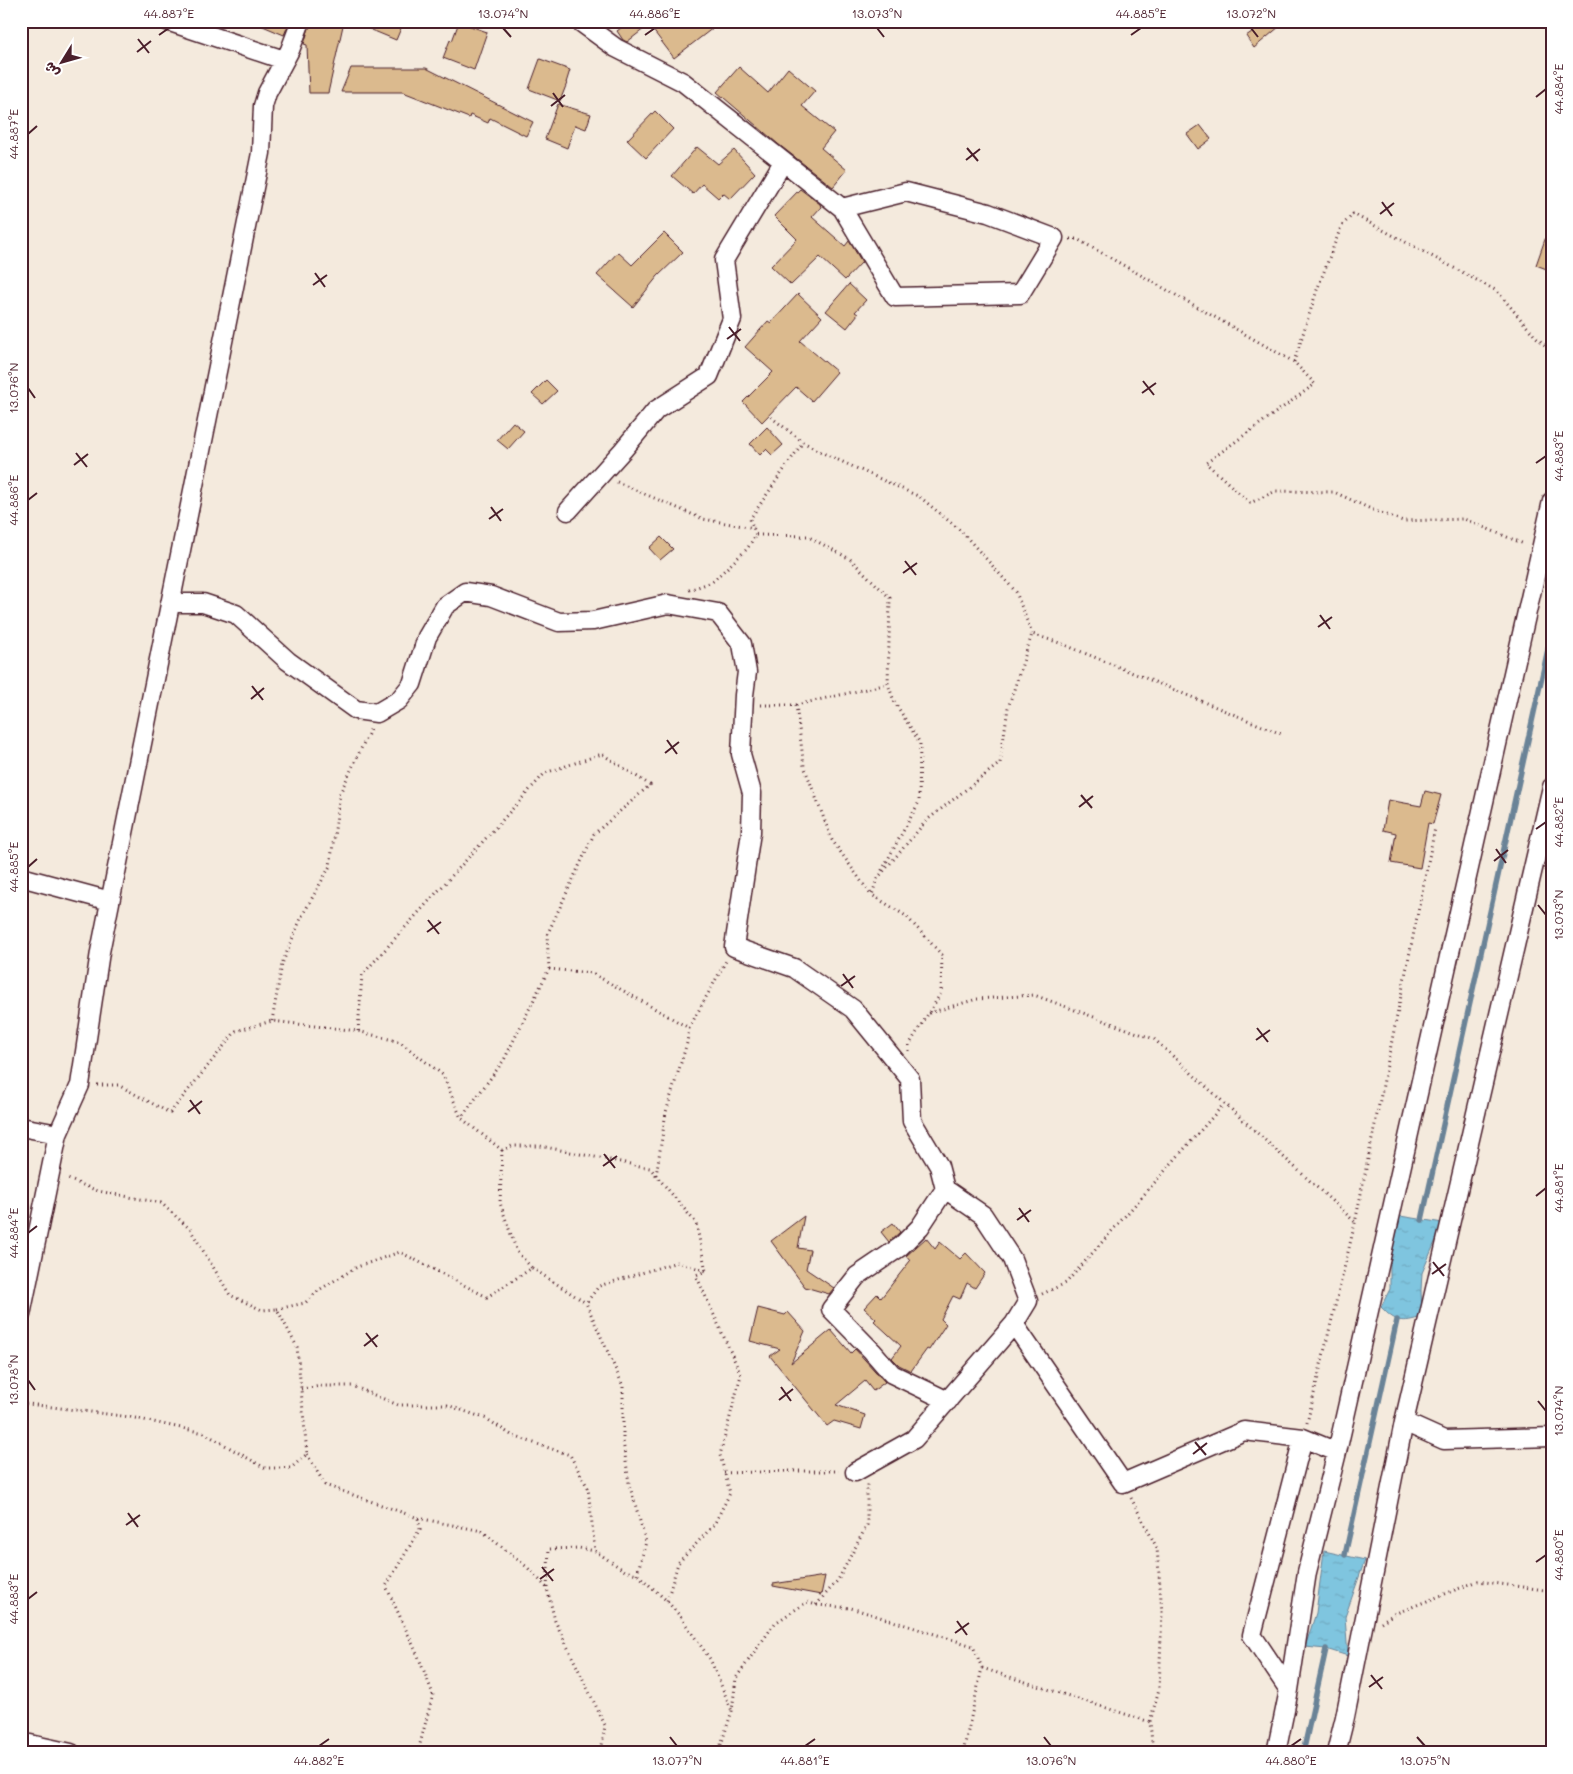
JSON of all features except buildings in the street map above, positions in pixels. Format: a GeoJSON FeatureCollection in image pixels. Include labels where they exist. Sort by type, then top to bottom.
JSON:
{"type":"FeatureCollection","features":[{"type":"Feature","properties":{"kind":"street"},"geometry":{"type":"LineString","coordinates":[[167,21],[284,60]]}},
{"type":"Feature","properties":{"kind":"street"},"geometry":{"type":"LineString","coordinates":[[21,1315],[58,1134],[80,1085],[100,952],[261,153],[264,106],[267,93],[297,34],[300,21]]}},
{"type":"Feature","properties":{"kind":"street"},"geometry":{"type":"LineString","coordinates":[[578,21],[616,48],[683,82],[842,208],[894,297],[1020,294],[1054,238],[988,213],[906,192],[842,208]]}},
{"type":"Feature","properties":{"kind":"street"},"geometry":{"type":"LineString","coordinates":[[568,511],[656,410],[708,376],[732,320],[724,260],[783,162]]}},
{"type":"Feature","properties":{"kind":"street"},"geometry":{"type":"LineString","coordinates":[[1276,1753],[1289,1690],[1307,1572],[1337,1452],[1552,502]]}},
{"type":"Feature","properties":{"kind":"street"},"geometry":{"type":"LineString","coordinates":[[170,603],[202,603],[236,614],[288,661],[356,710],[378,713],[398,700],[412,684],[427,637],[445,606],[466,592],[492,596],[559,622],[593,621],[668,604],[718,613],[742,644],[747,672],[743,704],[741,754],[752,794],[751,832],[734,947],[794,968],[853,1009],[910,1079],[912,1121],[939,1166],[945,1189],[983,1215],[1012,1259],[1028,1301],[1014,1324],[914,1439],[855,1472]]}},
{"type":"Feature","properties":{"kind":"street"},"geometry":{"type":"LineString","coordinates":[[1336,1753],[1345,1717],[1404,1422],[1552,786]]}},
{"type":"Feature","properties":{"kind":"street"},"geometry":{"type":"LineString","coordinates":[[21,877],[110,902]]}},
{"type":"Feature","properties":{"kind":"street"},"geometry":{"type":"LineString","coordinates":[[21,1127],[58,1134]]}},
{"type":"Feature","properties":{"kind":"street"},"geometry":{"type":"LineString","coordinates":[[945,1189],[920,1227],[900,1247],[857,1276],[831,1309],[892,1374],[948,1401]]}},
{"type":"Feature","properties":{"kind":"street"},"geometry":{"type":"LineString","coordinates":[[1014,1324],[1123,1483],[1244,1431],[1303,1438],[1337,1452]]}},
{"type":"Feature","properties":{"kind":"street"},"geometry":{"type":"LineString","coordinates":[[1404,1422],[1444,1440],[1552,1437]]}},
{"type":"Feature","properties":{"kind":"street"},"geometry":{"type":"LineString","coordinates":[[1289,1690],[1252,1635],[1303,1438]]}},
{"type":"Feature","properties":{"kind":"street"},"geometry":{"type":"LineString","coordinates":[[21,1742],[71,1753]]}},
{"type":"Feature","properties":{"kind":"path"},"geometry":{"type":"LineString","coordinates":[[1294,362],[1317,290],[1341,227],[1353,214],[1497,291],[1534,335],[1552,352]]}},
{"type":"Feature","properties":{"kind":"path"},"geometry":{"type":"LineString","coordinates":[[1054,238],[1077,239],[1294,362],[1315,384],[1206,463],[1250,503],[1276,491],[1334,492],[1372,510],[1403,521],[1464,519],[1508,536],[1540,552]]}},
{"type":"Feature","properties":{"kind":"path"},"geometry":{"type":"LineString","coordinates":[[771,417],[803,442],[825,454],[920,497],[961,531],[1016,592],[1032,634],[1008,708],[1000,764],[927,820],[877,879]]}},
{"type":"Feature","properties":{"kind":"path"},"geometry":{"type":"LineString","coordinates":[[681,606],[683,592],[712,582],[747,550],[756,535],[750,519],[803,442]]}},
{"type":"Feature","properties":{"kind":"path"},"geometry":{"type":"LineString","coordinates":[[600,475],[703,519],[754,528]]}},
{"type":"Feature","properties":{"kind":"path"},"geometry":{"type":"LineString","coordinates":[[756,535],[806,536],[850,559],[890,598],[888,684],[894,701],[920,743],[919,802],[877,879],[872,895]]}},
{"type":"Feature","properties":{"kind":"path"},"geometry":{"type":"LineString","coordinates":[[1032,634],[1060,643],[1284,735]]}},
{"type":"Feature","properties":{"kind":"path"},"geometry":{"type":"LineString","coordinates":[[743,704],[796,705],[888,684]]}},
{"type":"Feature","properties":{"kind":"path"},"geometry":{"type":"LineString","coordinates":[[796,705],[804,766],[832,840],[872,895],[906,916],[942,955],[941,993],[909,1045],[910,1079]]}},
{"type":"Feature","properties":{"kind":"path"},"geometry":{"type":"LineString","coordinates":[[272,1021],[282,964],[301,918],[330,866],[340,793],[370,730],[364,711]]}},
{"type":"Feature","properties":{"kind":"path"},"geometry":{"type":"LineString","coordinates":[[358,1032],[362,975],[545,773],[602,754],[650,785],[594,834],[547,934],[548,970],[504,1060],[461,1118]]}},
{"type":"Feature","properties":{"kind":"path"},"geometry":{"type":"LineString","coordinates":[[1303,1438],[1355,1223],[1435,828]]}},
{"type":"Feature","properties":{"kind":"path"},"geometry":{"type":"LineString","coordinates":[[656,1176],[666,1112],[687,1043],[689,1028],[734,947]]}},
{"type":"Feature","properties":{"kind":"path"},"geometry":{"type":"LineString","coordinates":[[548,970],[592,973],[689,1028]]}},
{"type":"Feature","properties":{"kind":"path"},"geometry":{"type":"LineString","coordinates":[[929,1013],[976,999],[1034,996],[1154,1039],[1355,1223]]}},
{"type":"Feature","properties":{"kind":"path"},"geometry":{"type":"LineString","coordinates":[[80,1085],[118,1085],[170,1113],[236,1031],[272,1021],[358,1032],[400,1042],[443,1075],[461,1118],[502,1150]]}},
{"type":"Feature","properties":{"kind":"path"},"geometry":{"type":"LineString","coordinates":[[1028,1301],[1066,1283],[1224,1104]]}},
{"type":"Feature","properties":{"kind":"path"},"geometry":{"type":"LineString","coordinates":[[502,1150],[512,1146],[540,1146],[650,1168],[696,1223],[706,1271]]}},
{"type":"Feature","properties":{"kind":"path"},"geometry":{"type":"LineString","coordinates":[[502,1150],[500,1203],[517,1252],[532,1268],[586,1303],[623,1386],[623,1441],[630,1483],[646,1542],[637,1574]]}},
{"type":"Feature","properties":{"kind":"path"},"geometry":{"type":"LineString","coordinates":[[50,1172],[98,1191],[161,1203],[190,1229],[230,1295],[262,1310],[277,1309],[305,1302],[319,1290],[357,1267],[400,1252],[487,1297],[532,1268]]}},
{"type":"Feature","properties":{"kind":"path"},"geometry":{"type":"LineString","coordinates":[[586,1303],[599,1286],[677,1262],[706,1271]]}},
{"type":"Feature","properties":{"kind":"path"},"geometry":{"type":"LineString","coordinates":[[667,1601],[678,1563],[714,1525],[730,1493],[720,1455],[741,1375],[696,1275],[706,1271]]}},
{"type":"Feature","properties":{"kind":"path"},"geometry":{"type":"LineString","coordinates":[[277,1309],[297,1347],[307,1454],[325,1485],[418,1518],[482,1532],[528,1568],[547,1588]]}},
{"type":"Feature","properties":{"kind":"path"},"geometry":{"type":"LineString","coordinates":[[301,1389],[321,1386],[353,1386],[398,1405],[447,1405],[487,1419],[513,1436],[570,1455],[588,1488],[595,1551]]}},
{"type":"Feature","properties":{"kind":"path"},"geometry":{"type":"LineString","coordinates":[[21,1403],[130,1417],[204,1432],[265,1468],[291,1468],[307,1454]]}},
{"type":"Feature","properties":{"kind":"path"},"geometry":{"type":"LineString","coordinates":[[724,1473],[788,1471],[855,1472],[868,1485],[867,1525],[838,1580],[816,1605]]}},
{"type":"Feature","properties":{"kind":"path"},"geometry":{"type":"LineString","coordinates":[[1123,1483],[1157,1548],[1162,1612],[1159,1689],[1150,1722],[1153,1753]]}},
{"type":"Feature","properties":{"kind":"path"},"geometry":{"type":"LineString","coordinates":[[401,1753],[419,1748],[433,1694],[386,1586],[420,1529],[418,1518]]}},
{"type":"Feature","properties":{"kind":"path"},"geometry":{"type":"LineString","coordinates":[[602,1753],[605,1725],[555,1621],[547,1588],[549,1549],[579,1548],[595,1551],[625,1571],[637,1574],[667,1601],[710,1658],[732,1711]]}},
{"type":"Feature","properties":{"kind":"path"},"geometry":{"type":"LineString","coordinates":[[1361,1634],[1394,1614],[1478,1581],[1552,1591]]}},
{"type":"Feature","properties":{"kind":"path"},"geometry":{"type":"LineString","coordinates":[[716,1753],[719,1751],[732,1711],[736,1678],[775,1623],[806,1602],[816,1605],[851,1608],[973,1646],[982,1668],[963,1753]]}},
{"type":"Feature","properties":{"kind":"path"},"geometry":{"type":"LineString","coordinates":[[982,1668],[1150,1722]]}},
{"type":"Feature","properties":{"kind":"water"},"geometry":{"type":"Polygon","coordinates":[[[1400,1216],[1443,1223],[1422,1273],[1422,1317],[1404,1321],[1395,1319],[1381,1307],[1390,1289],[1390,1252],[1400,1216]]]}},
{"type":"Feature","properties":{"kind":"water"},"geometry":{"type":"Polygon","coordinates":[[[1324,1551],[1365,1560],[1345,1617],[1348,1656],[1326,1649],[1305,1647],[1316,1613],[1324,1551]]]}},
{"type":"Feature","properties":{"kind":"waterway"},"geometry":{"type":"LineString","coordinates":[[1422,1220],[1552,631]]}},
{"type":"Feature","properties":{"kind":"waterway"},"geometry":{"type":"LineString","coordinates":[[1345,1555],[1397,1320]]}},
{"type":"Feature","properties":{"kind":"waterway"},"geometry":{"type":"LineString","coordinates":[[1303,1753],[1326,1649]]}}]}
